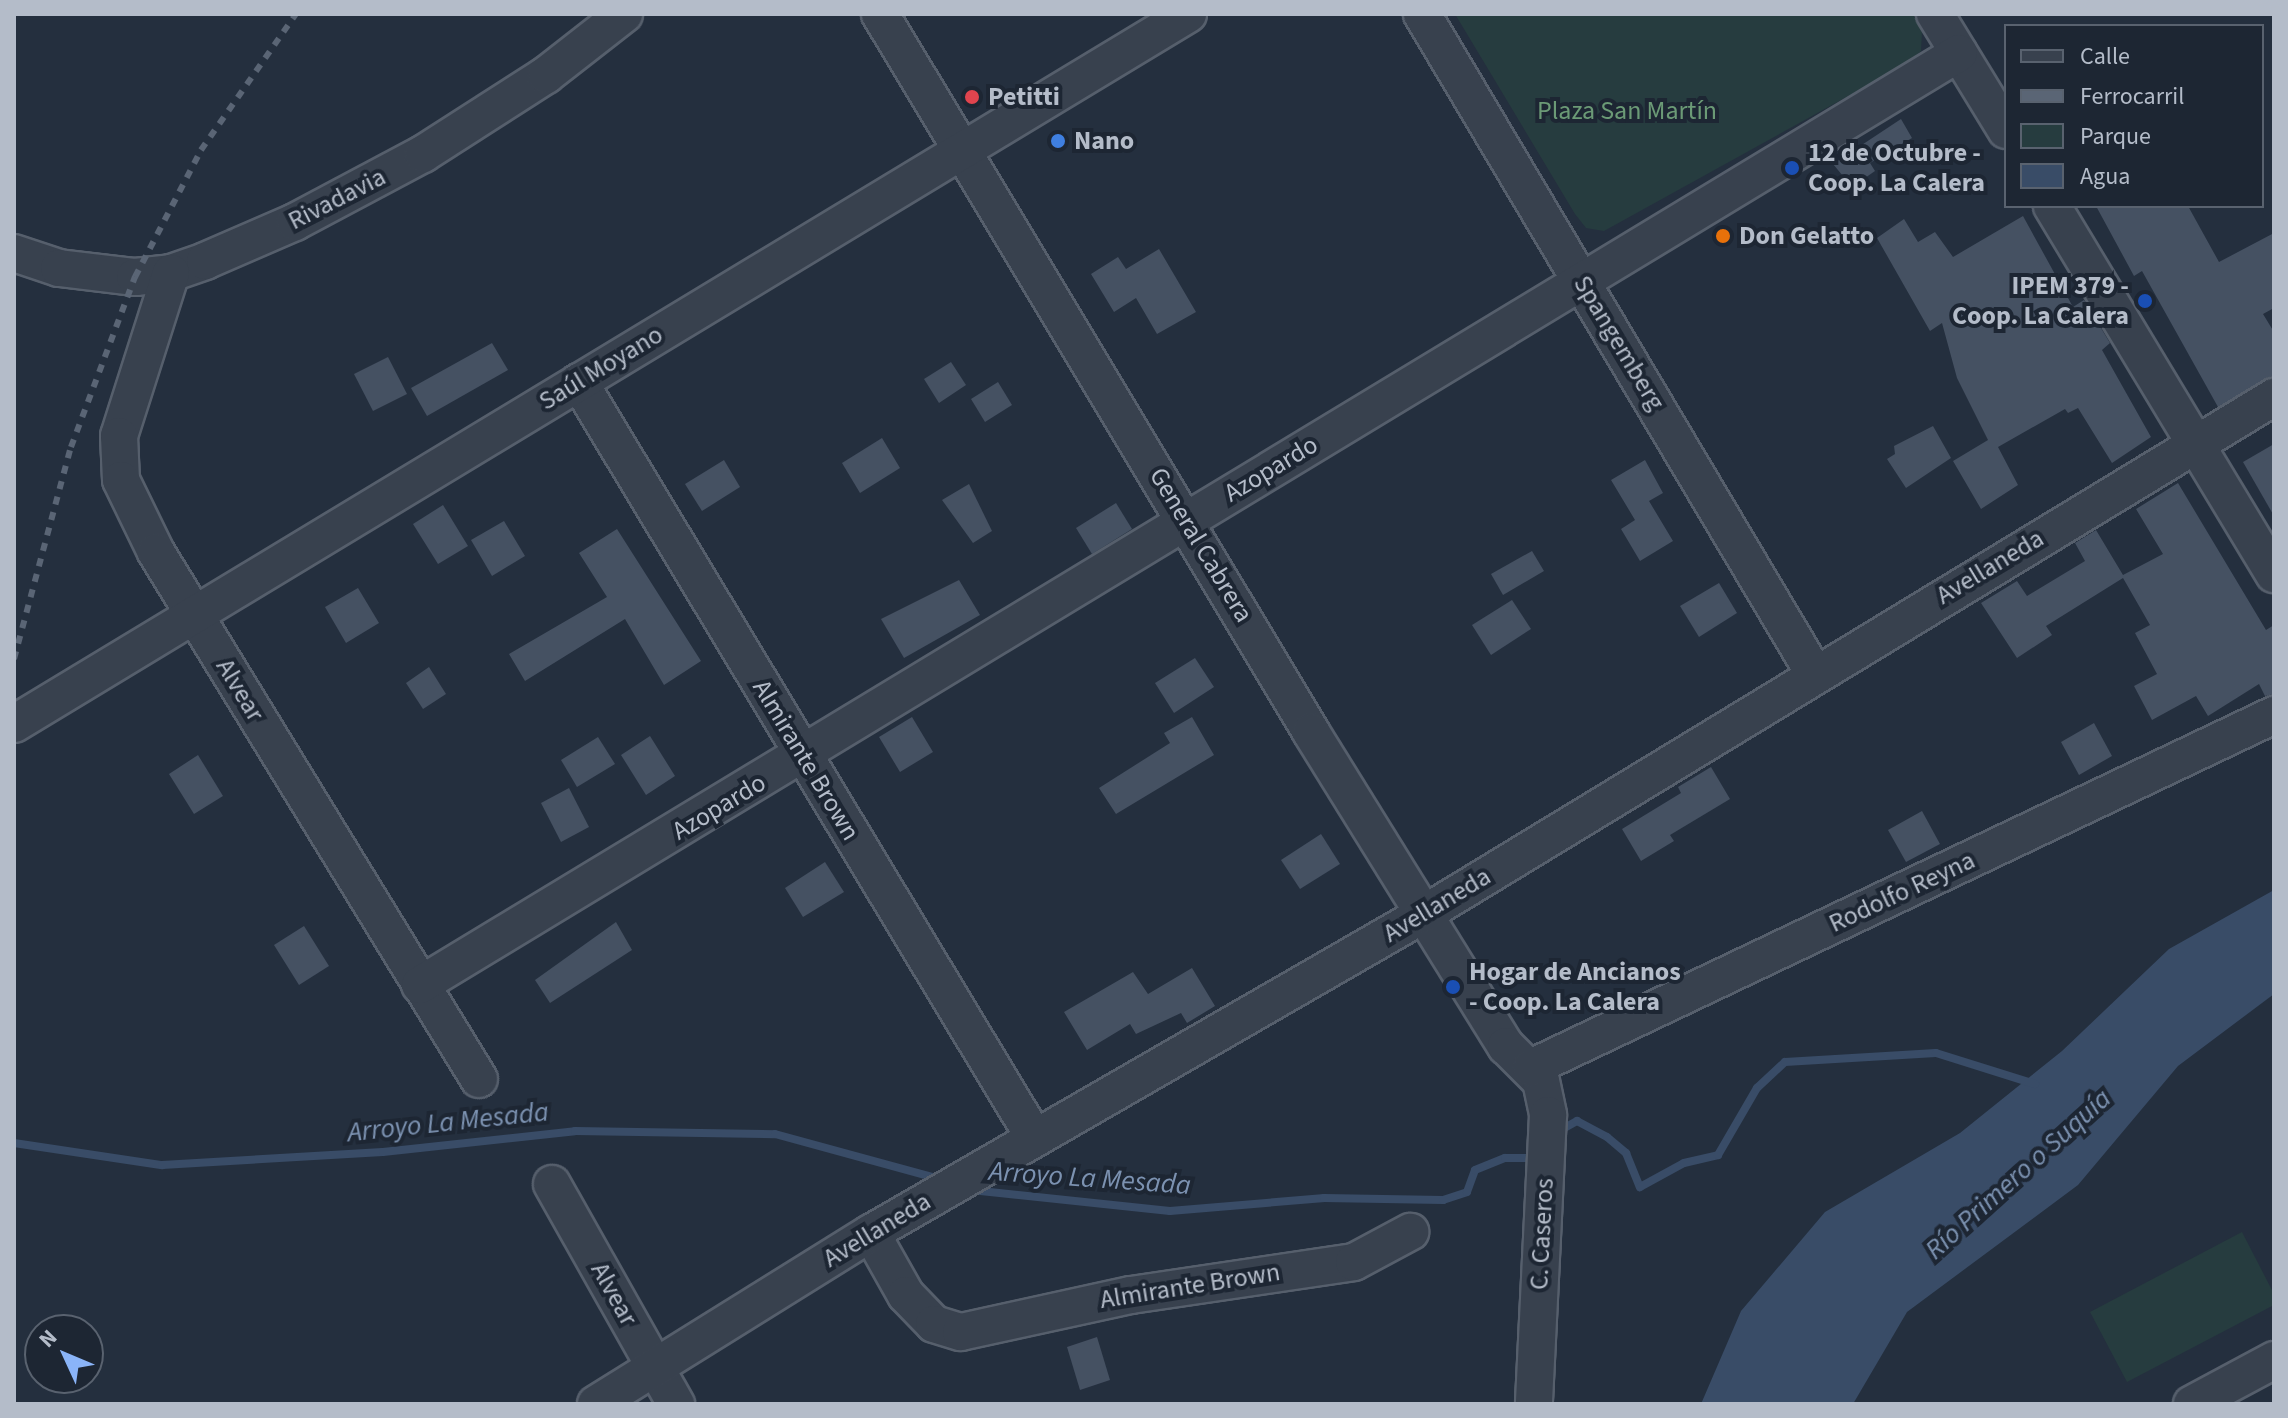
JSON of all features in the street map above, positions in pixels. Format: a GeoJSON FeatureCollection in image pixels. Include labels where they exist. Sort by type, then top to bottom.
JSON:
{"type":"FeatureCollection","features":[{"type":"Feature","properties":{"kind":"street","name":"Rivadavia"},"geometry":{"type":"LineString","coordinates":[[14,253],[89,273],[171,273],[295,222],[423,154],[546,75],[624,14]]}},
{"type":"Feature","properties":{"kind":"street","name":"General Cabrera"},"geometry":{"type":"LineString","coordinates":[[880,14],[1424,914],[1506,1046],[1531,1068]]}},
{"type":"Feature","properties":{"kind":"street","name":"Saúl Moyano"},"geometry":{"type":"LineString","coordinates":[[14,724],[962,147],[1188,14]]}},
{"type":"Feature","properties":{"kind":"street","name":"Spangemberg"},"geometry":{"type":"LineString","coordinates":[[1422,14],[1814,673]]}},
{"type":"Feature","properties":{"kind":"street"},"geometry":{"type":"LineString","coordinates":[[1935,14],[2004,127]]}},
{"type":"Feature","properties":{"kind":"street","name":"Azopardo"},"geometry":{"type":"LineString","coordinates":[[420,985],[804,756],[1580,278],[1959,53]]}},
{"type":"Feature","properties":{"kind":"street"},"geometry":{"type":"LineString","coordinates":[[2053,208],[2274,574]]}},
{"type":"Feature","properties":{"kind":"street","name":"Alvear"},"geometry":{"type":"LineString","coordinates":[[171,273],[126,409],[117,459],[134,509],[195,616],[479,1079]]}},
{"type":"Feature","properties":{"kind":"street","name":"Almirante Brown"},"geometry":{"type":"LineString","coordinates":[[579,382],[1034,1137]]}},
{"type":"Feature","properties":{"kind":"street","name":"Avellaneda"},"geometry":{"type":"LineString","coordinates":[[596,1404],[871,1233],[1424,914],[1814,673],[2274,397]]}},
{"type":"Feature","properties":{"kind":"street","name":"Rodolfo Reyna"},"geometry":{"type":"LineString","coordinates":[[1531,1068],[2274,715]]}},
{"type":"Feature","properties":{"kind":"street","name":"C. Caseros"},"geometry":{"type":"LineString","coordinates":[[1531,1068],[1541,1081],[1548,1115],[1534,1404]]}},
{"type":"Feature","properties":{"kind":"street","name":"Alvear"},"geometry":{"type":"LineString","coordinates":[[552,1184],[676,1404]]}},
{"type":"Feature","properties":{"kind":"street","name":"Almirante Brown"},"geometry":{"type":"LineString","coordinates":[[871,1233],[906,1295],[934,1324],[961,1332],[1131,1295],[1354,1262],[1410,1232]]}},
{"type":"Feature","properties":{"kind":"street"},"geometry":{"type":"LineString","coordinates":[[2192,1404],[2274,1360]]}},
{"type":"Feature","properties":{"kind":"green space","name":"Plaza San Martín"},"geometry":{"type":"Polygon","coordinates":[[[1455,14],[1913,14],[1922,31],[1921,51],[1908,63],[1604,231],[1586,228],[1575,214],[1455,14]]]}},
{"type":"Feature","properties":{"kind":"green space"},"geometry":{"type":"Polygon","coordinates":[[[2242,1232],[2274,1294],[2274,1305],[2127,1382],[2090,1312],[2242,1232]]]}},
{"type":"Feature","properties":{"kind":"water","name":"Río Primero o Suquía"},"geometry":{"type":"Polygon","coordinates":[[[2274,890],[2274,994],[2178,1066],[2078,1185],[1907,1312],[1853,1404],[1701,1404],[1741,1311],[1825,1212],[1960,1133],[2062,1051],[2169,949],[2274,890]]]}},
{"type":"Feature","properties":{"kind":"building"},"geometry":{"type":"Polygon","coordinates":[[[1901,119],[1912,138],[1870,163],[1875,171],[1852,187],[1833,164],[1901,119]]]}},
{"type":"Feature","properties":{"kind":"building"},"geometry":{"type":"Polygon","coordinates":[[[2097,208],[2189,208],[2219,262],[2274,233],[2274,308],[2263,314],[2274,332],[2274,376],[2218,407],[2142,271],[2134,276],[2097,208]]]}},
{"type":"Feature","properties":{"kind":"building"},"geometry":{"type":"Polygon","coordinates":[[[2023,216],[2073,307],[2084,300],[2110,343],[2102,350],[2151,437],[2112,463],[2078,408],[2068,413],[2065,409],[1998,447],[2018,485],[1981,509],[1953,461],[1988,440],[1957,378],[1942,323],[1930,331],[1877,238],[1904,219],[1918,242],[1935,232],[1953,257],[2023,216]]]}},
{"type":"Feature","properties":{"kind":"building"},"geometry":{"type":"Polygon","coordinates":[[[1159,249],[1196,312],[1157,334],[1136,298],[1114,312],[1091,274],[1118,257],[1126,269],[1159,249]]]}},
{"type":"Feature","properties":{"kind":"building"},"geometry":{"type":"Polygon","coordinates":[[[492,343],[508,370],[427,416],[411,388],[492,343]]]}},
{"type":"Feature","properties":{"kind":"building"},"geometry":{"type":"Polygon","coordinates":[[[388,357],[407,394],[373,411],[354,374],[388,357]]]}},
{"type":"Feature","properties":{"kind":"building"},"geometry":{"type":"Polygon","coordinates":[[[951,362],[966,385],[939,403],[924,379],[951,362]]]}},
{"type":"Feature","properties":{"kind":"building"},"geometry":{"type":"Polygon","coordinates":[[[998,382],[1012,405],[985,422],[971,399],[998,382]]]}},
{"type":"Feature","properties":{"kind":"building"},"geometry":{"type":"Polygon","coordinates":[[[1933,426],[1951,458],[1906,488],[1887,459],[1895,454],[1894,446],[1933,426]]]}},
{"type":"Feature","properties":{"kind":"building"},"geometry":{"type":"Polygon","coordinates":[[[882,438],[900,468],[860,493],[842,463],[882,438]]]}},
{"type":"Feature","properties":{"kind":"building"},"geometry":{"type":"Polygon","coordinates":[[[2274,444],[2274,516],[2243,462],[2274,444]]]}},
{"type":"Feature","properties":{"kind":"building"},"geometry":{"type":"Polygon","coordinates":[[[724,460],[740,487],[702,511],[685,484],[724,460]]]}},
{"type":"Feature","properties":{"kind":"building"},"geometry":{"type":"Polygon","coordinates":[[[1645,460],[1663,493],[1649,501],[1673,541],[1640,561],[1621,529],[1635,520],[1611,480],[1645,460]]]}},
{"type":"Feature","properties":{"kind":"building"},"geometry":{"type":"Polygon","coordinates":[[[2178,483],[2266,630],[2274,625],[2274,694],[2265,696],[2259,684],[2208,716],[2196,696],[2152,720],[2134,686],[2157,674],[2135,633],[2150,625],[2123,578],[2046,626],[2052,635],[2017,658],[1981,603],[2017,581],[2027,596],[2085,561],[2075,543],[2096,530],[2123,575],[2163,554],[2136,509],[2178,483]]]}},
{"type":"Feature","properties":{"kind":"building"},"geometry":{"type":"Polygon","coordinates":[[[969,484],[992,531],[973,543],[942,500],[969,484]]]}},
{"type":"Feature","properties":{"kind":"building"},"geometry":{"type":"Polygon","coordinates":[[[1116,503],[1132,529],[1092,554],[1076,528],[1116,503]]]}},
{"type":"Feature","properties":{"kind":"building"},"geometry":{"type":"Polygon","coordinates":[[[443,505],[468,546],[438,564],[413,524],[443,505]]]}},
{"type":"Feature","properties":{"kind":"building"},"geometry":{"type":"Polygon","coordinates":[[[504,521],[525,556],[492,576],[471,540],[504,521]]]}},
{"type":"Feature","properties":{"kind":"building"},"geometry":{"type":"Polygon","coordinates":[[[617,529],[701,661],[664,685],[625,619],[525,681],[509,654],[607,597],[579,553],[617,529]]]}},
{"type":"Feature","properties":{"kind":"building"},"geometry":{"type":"Polygon","coordinates":[[[1532,551],[1544,571],[1503,595],[1491,574],[1532,551]]]}},
{"type":"Feature","properties":{"kind":"building"},"geometry":{"type":"Polygon","coordinates":[[[959,580],[980,615],[904,658],[881,619],[959,580]]]}},
{"type":"Feature","properties":{"kind":"building"},"geometry":{"type":"Polygon","coordinates":[[[1719,583],[1737,613],[1699,637],[1680,606],[1719,583]]]}},
{"type":"Feature","properties":{"kind":"building"},"geometry":{"type":"Polygon","coordinates":[[[358,588],[379,623],[346,643],[325,607],[358,588]]]}},
{"type":"Feature","properties":{"kind":"building"},"geometry":{"type":"Polygon","coordinates":[[[1512,600],[1531,629],[1491,655],[1472,625],[1512,600]]]}},
{"type":"Feature","properties":{"kind":"building"},"geometry":{"type":"Polygon","coordinates":[[[1195,658],[1214,687],[1174,713],[1155,683],[1195,658]]]}},
{"type":"Feature","properties":{"kind":"building"},"geometry":{"type":"Polygon","coordinates":[[[429,667],[446,694],[423,709],[406,683],[429,667]]]}},
{"type":"Feature","properties":{"kind":"building"},"geometry":{"type":"Polygon","coordinates":[[[912,717],[933,752],[900,772],[879,737],[912,717]]]}},
{"type":"Feature","properties":{"kind":"building"},"geometry":{"type":"Polygon","coordinates":[[[1192,717],[1214,755],[1116,814],[1099,788],[1170,743],[1164,733],[1192,717]]]}},
{"type":"Feature","properties":{"kind":"building"},"geometry":{"type":"Polygon","coordinates":[[[2094,723],[2112,756],[2079,775],[2061,742],[2094,723]]]}},
{"type":"Feature","properties":{"kind":"building"},"geometry":{"type":"Polygon","coordinates":[[[650,736],[675,776],[646,795],[621,755],[650,736]]]}},
{"type":"Feature","properties":{"kind":"building"},"geometry":{"type":"Polygon","coordinates":[[[598,737],[615,764],[577,787],[561,760],[598,737]]]}},
{"type":"Feature","properties":{"kind":"building"},"geometry":{"type":"Polygon","coordinates":[[[198,755],[223,796],[194,814],[169,774],[198,755]]]}},
{"type":"Feature","properties":{"kind":"building"},"geometry":{"type":"Polygon","coordinates":[[[1711,767],[1730,799],[1670,835],[1674,841],[1641,861],[1622,829],[1681,793],[1678,787],[1711,767]]]}},
{"type":"Feature","properties":{"kind":"building"},"geometry":{"type":"Polygon","coordinates":[[[569,788],[589,827],[561,842],[541,803],[569,788]]]}},
{"type":"Feature","properties":{"kind":"building"},"geometry":{"type":"Polygon","coordinates":[[[1922,811],[1940,844],[1906,862],[1888,830],[1922,811]]]}},
{"type":"Feature","properties":{"kind":"building"},"geometry":{"type":"Polygon","coordinates":[[[1321,834],[1340,864],[1300,889],[1281,860],[1321,834]]]}},
{"type":"Feature","properties":{"kind":"building"},"geometry":{"type":"Polygon","coordinates":[[[825,862],[844,892],[803,917],[785,888],[825,862]]]}},
{"type":"Feature","properties":{"kind":"building"},"geometry":{"type":"Polygon","coordinates":[[[616,922],[632,950],[550,1003],[535,980],[616,922]]]}},
{"type":"Feature","properties":{"kind":"building"},"geometry":{"type":"Polygon","coordinates":[[[304,926],[329,966],[299,985],[274,945],[304,926]]]}},
{"type":"Feature","properties":{"kind":"building"},"geometry":{"type":"Polygon","coordinates":[[[1192,968],[1215,1006],[1187,1023],[1181,1013],[1136,1034],[1130,1024],[1087,1050],[1064,1012],[1133,972],[1148,994],[1192,968]]]}},
{"type":"Feature","properties":{"kind":"building"},"geometry":{"type":"Polygon","coordinates":[[[1097,1337],[1110,1380],[1080,1390],[1067,1347],[1097,1337]]]}},
{"type":"Feature","properties":{"kind":"waterway","name":"Arroyo La Mesada"},"geometry":{"type":"LineString","coordinates":[[1559,1131],[1577,1121],[1607,1137],[1626,1153],[1640,1187],[1684,1163],[1718,1155],[1757,1088],[1785,1062],[1936,1053],[2035,1084]]}},
{"type":"Feature","properties":{"kind":"waterway","name":"Arroyo La Mesada"},"geometry":{"type":"LineString","coordinates":[[14,1143],[162,1165],[383,1152],[575,1131],[775,1134],[943,1180]]}},
{"type":"Feature","properties":{"kind":"waterway","name":"Arroyo La Mesada"},"geometry":{"type":"LineString","coordinates":[[971,1190],[1170,1211],[1324,1198],[1443,1200],[1467,1192],[1475,1170],[1505,1158],[1529,1158],[1533,1152]]}},
{"type":"Feature","properties":{"kind":"railway"},"geometry":{"type":"LineString","coordinates":[[14,659],[71,447],[135,277],[201,150],[296,14]]}},
{"type":"Feature","properties":{"kind":"place","name":"Petitti"},"geometry":{"type":"Point","coordinates":[972,97]}},
{"type":"Feature","properties":{"kind":"place","name":"Nano"},"geometry":{"type":"Point","coordinates":[1058,141]}},
{"type":"Feature","properties":{"kind":"place","name":"12 de Octubre - Coop. La Calera"},"geometry":{"type":"Point","coordinates":[1792,168]}},
{"type":"Feature","properties":{"kind":"place","name":"Don Gelatto"},"geometry":{"type":"Point","coordinates":[1723,236]}},
{"type":"Feature","properties":{"kind":"place","name":"IPEM 379 - Coop. La Calera"},"geometry":{"type":"Point","coordinates":[2145,301]}},
{"type":"Feature","properties":{"kind":"place","name":"Hogar de Ancianos - Coop. La Calera"},"geometry":{"type":"Point","coordinates":[1453,987]}}]}
